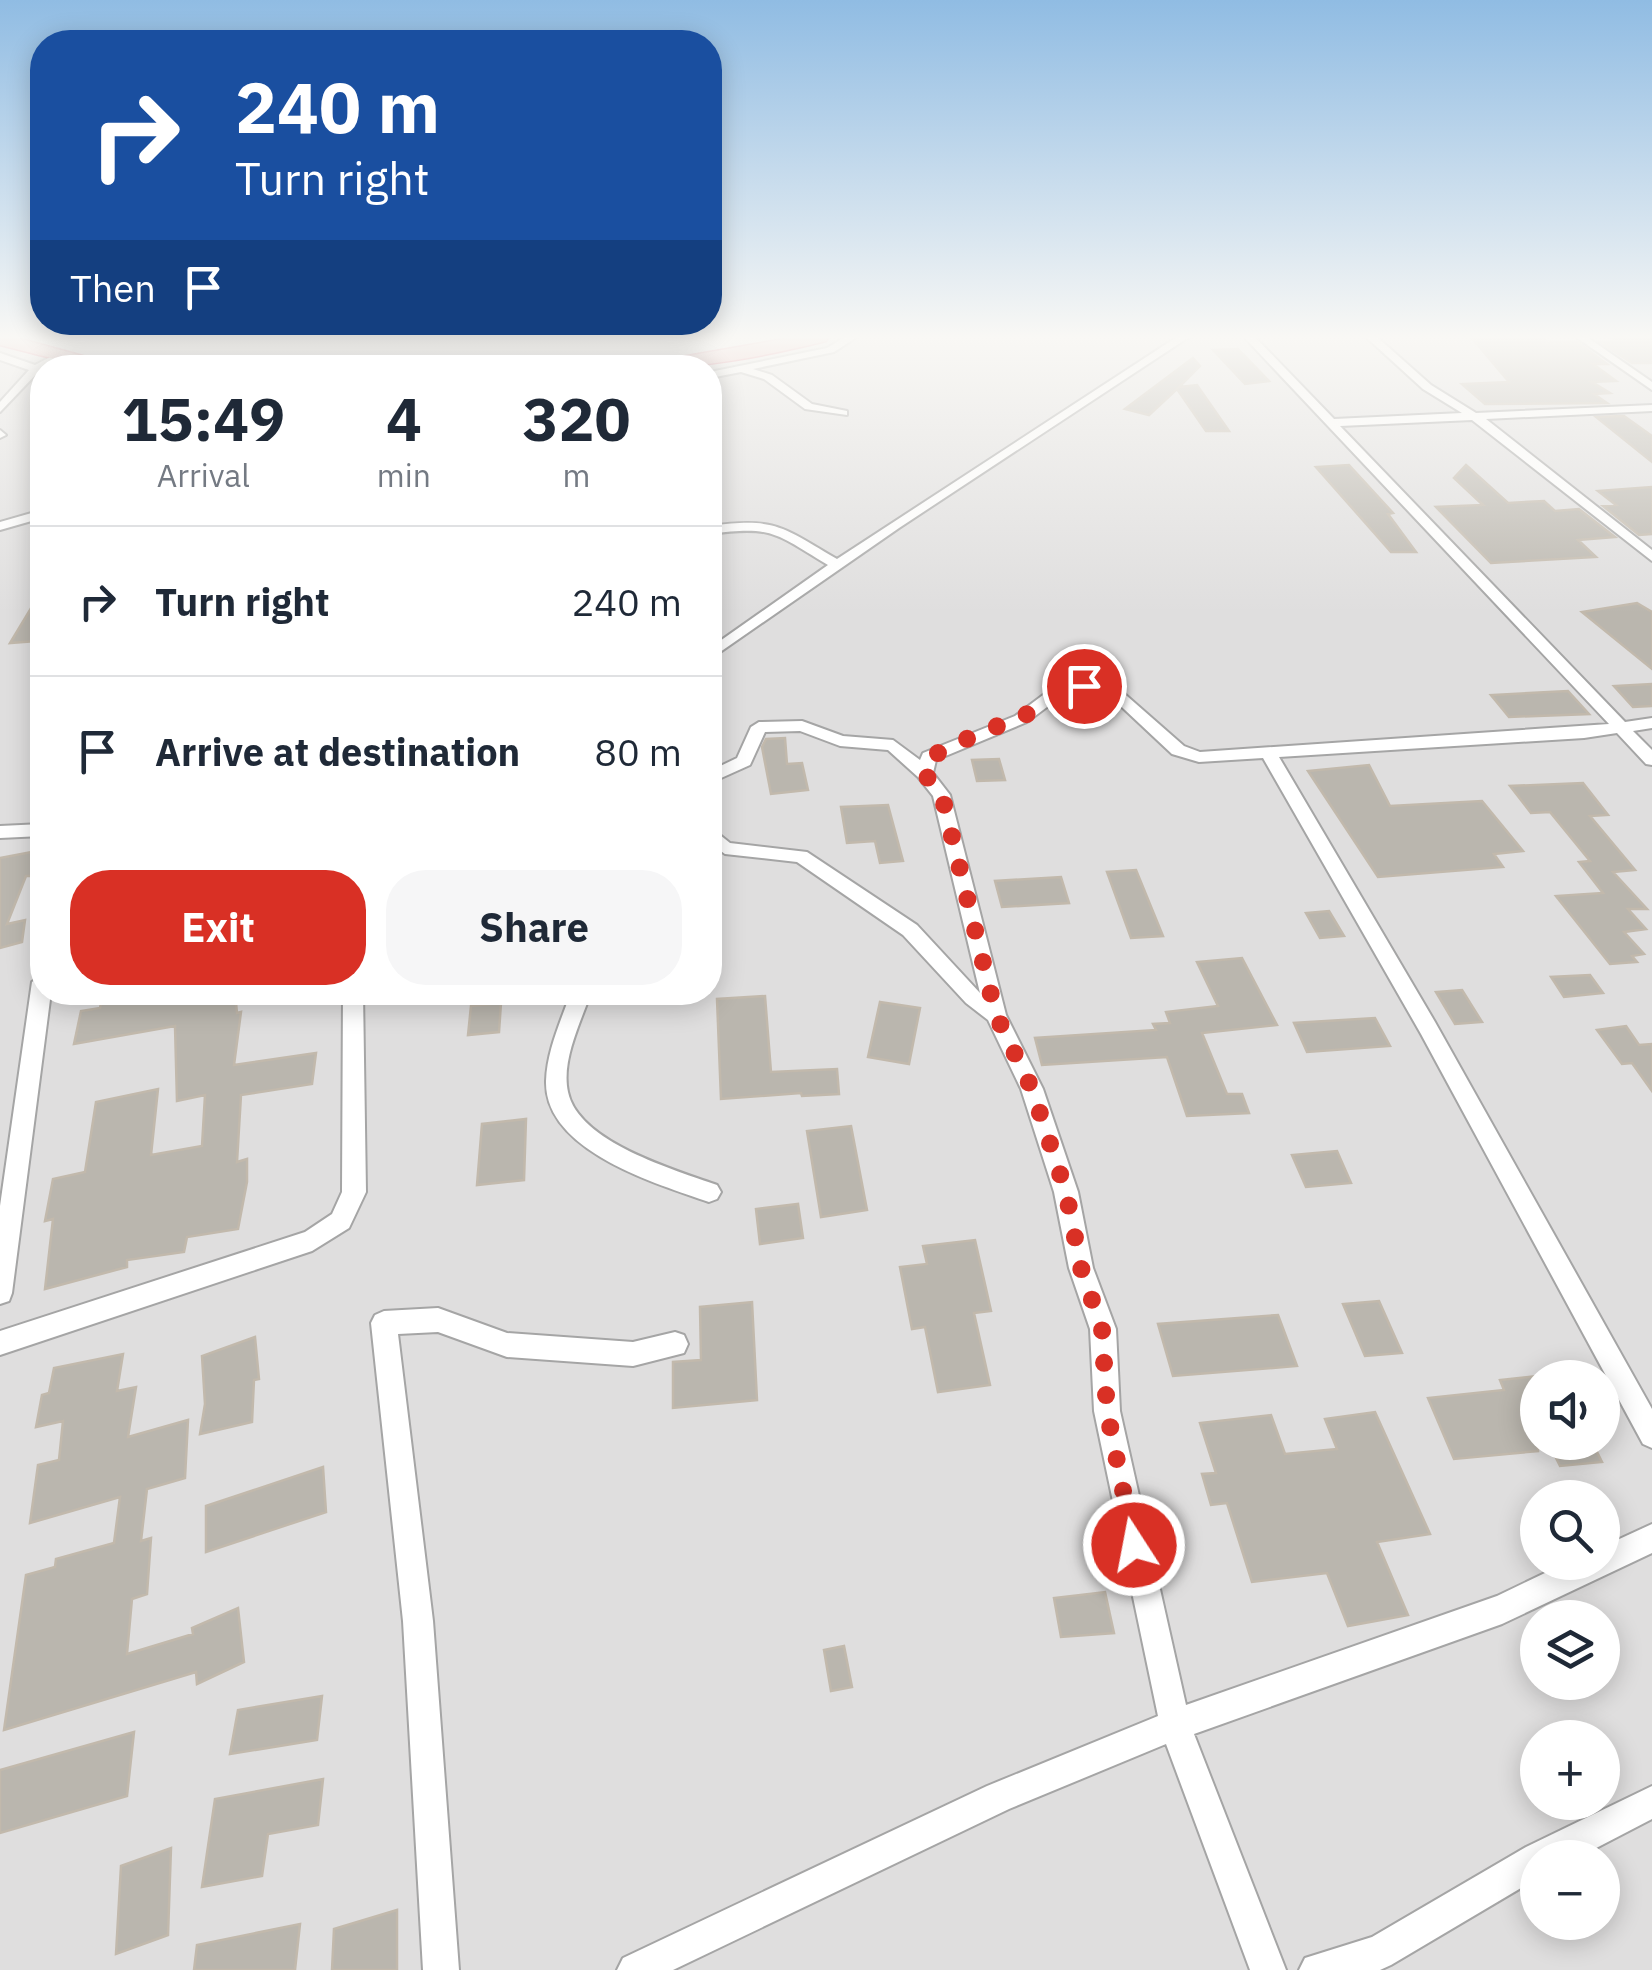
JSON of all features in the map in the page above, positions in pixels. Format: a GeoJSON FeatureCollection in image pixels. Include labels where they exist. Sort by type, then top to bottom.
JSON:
{"type":"FeatureCollection","features":[{"type":"Feature","properties":{"kind":"street"},"geometry":{"type":"LineString","coordinates":[[722,647],[1040,429]]}},
{"type":"Feature","properties":{"kind":"street"},"geometry":{"type":"LineString","coordinates":[[1336,429],[1652,760]]}},
{"type":"Feature","properties":{"kind":"street"},"geometry":{"type":"LineString","coordinates":[[1491,429],[1652,558]]}},
{"type":"Feature","properties":{"kind":"street"},"geometry":{"type":"LineString","coordinates":[[0,511],[30,512]]}},
{"type":"Feature","properties":{"kind":"street"},"geometry":{"type":"LineString","coordinates":[[0,526],[30,516]]}},
{"type":"Feature","properties":{"kind":"street"},"geometry":{"type":"LineString","coordinates":[[722,528],[747,525],[775,528],[838,565]]}},
{"type":"Feature","properties":{"kind":"street"},"geometry":{"type":"LineString","coordinates":[[924,773],[928,758],[985,730],[1020,719],[1052,696],[1084,686],[1114,692],[1154,732],[1188,755],[1269,754],[1624,729],[1652,723]]}},
{"type":"Feature","properties":{"kind":"street"},"geometry":{"type":"LineString","coordinates":[[722,772],[744,760],[760,727],[802,726],[840,741],[892,745],[924,773],[942,796],[996,1015],[1032,1089],[1066,1192],[1081,1268],[1102,1329],[1107,1411],[1176,1725],[1268,1970]]}},
{"type":"Feature","properties":{"kind":"street"},"geometry":{"type":"LineString","coordinates":[[1269,754],[1428,1028],[1652,1435]]}},
{"type":"Feature","properties":{"kind":"street"},"geometry":{"type":"LineString","coordinates":[[0,832],[30,831]]}},
{"type":"Feature","properties":{"kind":"street"},"geometry":{"type":"LineString","coordinates":[[722,845],[801,856],[910,930],[973,998],[996,1015]]}},
{"type":"Feature","properties":{"kind":"street"},"geometry":{"type":"LineString","coordinates":[[0,1293],[39,1005]]}},
{"type":"Feature","properties":{"kind":"street"},"geometry":{"type":"LineString","coordinates":[[0,1343],[312,1240],[341,1221],[354,1192],[352,1005]]}},
{"type":"Feature","properties":{"kind":"street"},"geometry":{"type":"LineString","coordinates":[[577,1005],[557,1072],[557,1094],[565,1114],[637,1166],[709,1192]]}},
{"type":"Feature","properties":{"kind":"street"},"geometry":{"type":"LineString","coordinates":[[441,1970],[418,1621],[384,1323],[438,1320],[507,1345],[597,1352],[633,1354],[675,1344]]}},
{"type":"Feature","properties":{"kind":"street"},"geometry":{"type":"LineString","coordinates":[[1620,1553],[1652,1538]]}},
{"type":"Feature","properties":{"kind":"street"},"geometry":{"type":"LineString","coordinates":[[634,1970],[998,1797],[1176,1725],[1502,1608],[1563,1580]]}},
{"type":"Feature","properties":{"kind":"street"},"geometry":{"type":"LineString","coordinates":[[1575,1840],[1652,1802]]}},
{"type":"Feature","properties":{"kind":"street"},"geometry":{"type":"LineString","coordinates":[[1318,1970],[1382,1961],[1520,1870]]}},
{"type":"Feature","properties":{"kind":"shaded area"},"geometry":{"type":"Polygon","coordinates":[[[0,429],[30,429],[30,1005],[722,1005],[722,429],[1652,429],[1652,1970],[0,1970],[0,429]]]}},
{"type":"Feature","properties":{"kind":"building"},"geometry":{"type":"Polygon","coordinates":[[[1611,429],[1642,429],[1652,436],[1652,462],[1611,429]]]}},
{"type":"Feature","properties":{"kind":"building"},"geometry":{"type":"Polygon","coordinates":[[[1349,465],[1393,513],[1388,514],[1416,552],[1391,552],[1316,467],[1349,465]]]}},
{"type":"Feature","properties":{"kind":"building"},"geometry":{"type":"Polygon","coordinates":[[[1466,465],[1508,503],[1544,501],[1555,511],[1579,509],[1615,537],[1578,540],[1596,557],[1491,563],[1436,507],[1483,505],[1454,478],[1466,465]]]}},
{"type":"Feature","properties":{"kind":"building"},"geometry":{"type":"Polygon","coordinates":[[[1652,487],[1652,534],[1639,535],[1603,506],[1616,505],[1598,491],[1652,487]]]}},
{"type":"Feature","properties":{"kind":"building"},"geometry":{"type":"Polygon","coordinates":[[[1637,603],[1652,612],[1652,669],[1582,612],[1637,603]]]}},
{"type":"Feature","properties":{"kind":"building"},"geometry":{"type":"Polygon","coordinates":[[[30,610],[30,641],[10,643],[30,610]]]}},
{"type":"Feature","properties":{"kind":"building"},"geometry":{"type":"Polygon","coordinates":[[[1652,684],[1652,706],[1633,707],[1614,686],[1652,684]]]}},
{"type":"Feature","properties":{"kind":"building"},"geometry":{"type":"Polygon","coordinates":[[[1568,691],[1589,714],[1509,717],[1491,695],[1568,691]]]}},
{"type":"Feature","properties":{"kind":"building"},"geometry":{"type":"Polygon","coordinates":[[[785,738],[787,764],[802,763],[808,790],[771,794],[762,747],[766,739],[785,738]]]}},
{"type":"Feature","properties":{"kind":"building"},"geometry":{"type":"Polygon","coordinates":[[[999,759],[1005,780],[977,781],[972,760],[999,759]]]}},
{"type":"Feature","properties":{"kind":"building"},"geometry":{"type":"Polygon","coordinates":[[[1369,765],[1390,806],[1482,801],[1523,851],[1494,854],[1503,867],[1378,877],[1308,771],[1369,765]]]}},
{"type":"Feature","properties":{"kind":"building"},"geometry":{"type":"Polygon","coordinates":[[[1583,783],[1608,815],[1590,816],[1635,870],[1613,872],[1647,909],[1628,909],[1646,929],[1624,932],[1644,954],[1632,956],[1637,962],[1610,964],[1556,896],[1603,893],[1579,862],[1590,861],[1550,812],[1531,813],[1510,786],[1583,783]]]}},
{"type":"Feature","properties":{"kind":"building"},"geometry":{"type":"Polygon","coordinates":[[[888,805],[903,861],[880,863],[875,841],[847,843],[841,807],[888,805]]]}},
{"type":"Feature","properties":{"kind":"building"},"geometry":{"type":"Polygon","coordinates":[[[30,852],[30,876],[26,876],[7,924],[25,920],[22,942],[0,948],[0,858],[30,852]]]}},
{"type":"Feature","properties":{"kind":"building"},"geometry":{"type":"Polygon","coordinates":[[[1136,870],[1163,936],[1131,938],[1107,872],[1136,870]]]}},
{"type":"Feature","properties":{"kind":"building"},"geometry":{"type":"Polygon","coordinates":[[[1061,877],[1069,903],[1002,907],[995,881],[1061,877]]]}},
{"type":"Feature","properties":{"kind":"building"},"geometry":{"type":"Polygon","coordinates":[[[1329,911],[1344,936],[1320,938],[1306,913],[1329,911]]]}},
{"type":"Feature","properties":{"kind":"building"},"geometry":{"type":"Polygon","coordinates":[[[1242,958],[1277,1025],[1202,1033],[1227,1094],[1242,1094],[1249,1113],[1187,1116],[1167,1057],[1042,1065],[1035,1038],[1156,1030],[1153,1024],[1170,1023],[1166,1012],[1218,1006],[1197,962],[1242,958]]]}},
{"type":"Feature","properties":{"kind":"building"},"geometry":{"type":"Polygon","coordinates":[[[1590,975],[1603,993],[1564,997],[1551,977],[1590,975]]]}},
{"type":"Feature","properties":{"kind":"building"},"geometry":{"type":"Polygon","coordinates":[[[1462,990],[1482,1022],[1455,1024],[1436,992],[1462,990]]]}},
{"type":"Feature","properties":{"kind":"building"},"geometry":{"type":"Polygon","coordinates":[[[765,996],[771,1072],[837,1069],[839,1094],[721,1099],[717,1005],[722,1005],[722,999],[765,996]]]}},
{"type":"Feature","properties":{"kind":"building"},"geometry":{"type":"Polygon","coordinates":[[[880,1002],[920,1008],[909,1064],[868,1057],[880,1002]]]}},
{"type":"Feature","properties":{"kind":"building"},"geometry":{"type":"Polygon","coordinates":[[[236,1005],[237,1013],[241,1012],[234,1065],[316,1053],[312,1084],[241,1095],[237,1162],[247,1159],[247,1182],[238,1229],[187,1237],[184,1252],[127,1260],[127,1267],[45,1289],[53,1219],[45,1221],[53,1179],[85,1172],[96,1102],[158,1089],[151,1155],[202,1146],[205,1095],[177,1101],[175,1026],[74,1044],[81,1011],[236,1005]]]}},
{"type":"Feature","properties":{"kind":"building"},"geometry":{"type":"Polygon","coordinates":[[[501,1005],[499,1032],[468,1035],[471,1006],[501,1005]]]}},
{"type":"Feature","properties":{"kind":"building"},"geometry":{"type":"Polygon","coordinates":[[[1375,1018],[1390,1046],[1307,1052],[1294,1023],[1375,1018]]]}},
{"type":"Feature","properties":{"kind":"building"},"geometry":{"type":"Polygon","coordinates":[[[1626,1026],[1639,1045],[1652,1044],[1652,1091],[1632,1063],[1622,1064],[1597,1030],[1626,1026]]]}},
{"type":"Feature","properties":{"kind":"building"},"geometry":{"type":"Polygon","coordinates":[[[526,1119],[524,1180],[477,1185],[482,1124],[526,1119]]]}},
{"type":"Feature","properties":{"kind":"building"},"geometry":{"type":"Polygon","coordinates":[[[851,1126],[867,1210],[821,1217],[807,1131],[851,1126]]]}},
{"type":"Feature","properties":{"kind":"building"},"geometry":{"type":"Polygon","coordinates":[[[1337,1151],[1351,1183],[1306,1187],[1292,1155],[1337,1151]]]}},
{"type":"Feature","properties":{"kind":"building"},"geometry":{"type":"Polygon","coordinates":[[[798,1204],[803,1238],[760,1244],[756,1209],[798,1204]]]}},
{"type":"Feature","properties":{"kind":"building"},"geometry":{"type":"Polygon","coordinates":[[[975,1240],[991,1311],[974,1313],[990,1385],[938,1392],[925,1327],[912,1329],[900,1267],[927,1264],[923,1246],[975,1240]]]}},
{"type":"Feature","properties":{"kind":"building"},"geometry":{"type":"Polygon","coordinates":[[[1379,1301],[1402,1353],[1365,1356],[1343,1304],[1379,1301]]]}},
{"type":"Feature","properties":{"kind":"building"},"geometry":{"type":"Polygon","coordinates":[[[752,1302],[757,1400],[673,1408],[673,1362],[701,1360],[700,1307],[752,1302]]]}},
{"type":"Feature","properties":{"kind":"building"},"geometry":{"type":"Polygon","coordinates":[[[1278,1315],[1297,1366],[1173,1376],[1158,1324],[1278,1315]]]}},
{"type":"Feature","properties":{"kind":"building"},"geometry":{"type":"Polygon","coordinates":[[[255,1337],[259,1379],[254,1380],[252,1422],[200,1434],[205,1404],[202,1356],[255,1337]]]}},
{"type":"Feature","properties":{"kind":"building"},"geometry":{"type":"Polygon","coordinates":[[[123,1354],[117,1391],[136,1387],[128,1437],[188,1420],[185,1478],[147,1489],[141,1541],[151,1538],[147,1594],[132,1599],[127,1654],[193,1634],[192,1628],[238,1608],[244,1662],[197,1684],[196,1672],[4,1730],[26,1575],[55,1567],[56,1559],[114,1543],[120,1497],[30,1523],[38,1465],[59,1460],[63,1421],[36,1427],[42,1395],[49,1393],[54,1368],[123,1354]]]}},
{"type":"Feature","properties":{"kind":"building"},"geometry":{"type":"Polygon","coordinates":[[[1520,1378],[1520,1453],[1454,1459],[1428,1398],[1504,1390],[1500,1380],[1520,1378]]]}},
{"type":"Feature","properties":{"kind":"building"},"geometry":{"type":"Polygon","coordinates":[[[1375,1412],[1430,1534],[1377,1542],[1408,1615],[1348,1626],[1327,1573],[1252,1582],[1227,1503],[1211,1505],[1202,1474],[1216,1473],[1200,1423],[1271,1415],[1285,1454],[1337,1449],[1325,1419],[1375,1412]]]}},
{"type":"Feature","properties":{"kind":"building"},"geometry":{"type":"Polygon","coordinates":[[[1557,1460],[1602,1462],[1560,1466],[1557,1460]]]}},
{"type":"Feature","properties":{"kind":"building"},"geometry":{"type":"Polygon","coordinates":[[[323,1467],[326,1512],[206,1552],[206,1506],[323,1467]]]}},
{"type":"Feature","properties":{"kind":"building"},"geometry":{"type":"Polygon","coordinates":[[[1105,1592],[1114,1633],[1061,1637],[1054,1598],[1105,1592]]]}},
{"type":"Feature","properties":{"kind":"building"},"geometry":{"type":"Polygon","coordinates":[[[844,1646],[852,1687],[831,1691],[824,1650],[844,1646]]]}},
{"type":"Feature","properties":{"kind":"building"},"geometry":{"type":"Polygon","coordinates":[[[322,1696],[317,1740],[230,1754],[238,1710],[322,1696]]]}},
{"type":"Feature","properties":{"kind":"building"},"geometry":{"type":"Polygon","coordinates":[[[134,1732],[127,1796],[0,1833],[0,1770],[134,1732]]]}},
{"type":"Feature","properties":{"kind":"building"},"geometry":{"type":"Polygon","coordinates":[[[323,1779],[318,1825],[268,1834],[262,1876],[202,1887],[215,1799],[323,1779]]]}},
{"type":"Feature","properties":{"kind":"building"},"geometry":{"type":"Polygon","coordinates":[[[171,1848],[168,1935],[116,1954],[121,1866],[171,1848]]]}},
{"type":"Feature","properties":{"kind":"building"},"geometry":{"type":"Polygon","coordinates":[[[397,1910],[397,1970],[332,1970],[334,1929],[397,1910]]]}},
{"type":"Feature","properties":{"kind":"building"},"geometry":{"type":"Polygon","coordinates":[[[300,1924],[295,1970],[194,1970],[197,1945],[300,1924]]]}},
{"type":"Feature","properties":{"kind":"route"},"geometry":{"type":"LineString","coordinates":[[1084,686],[1052,696],[1020,719],[985,730],[928,758],[924,773],[942,796],[996,1015],[1032,1089],[1066,1192],[1081,1268],[1102,1329],[1107,1411],[1134,1545]]}}]}
